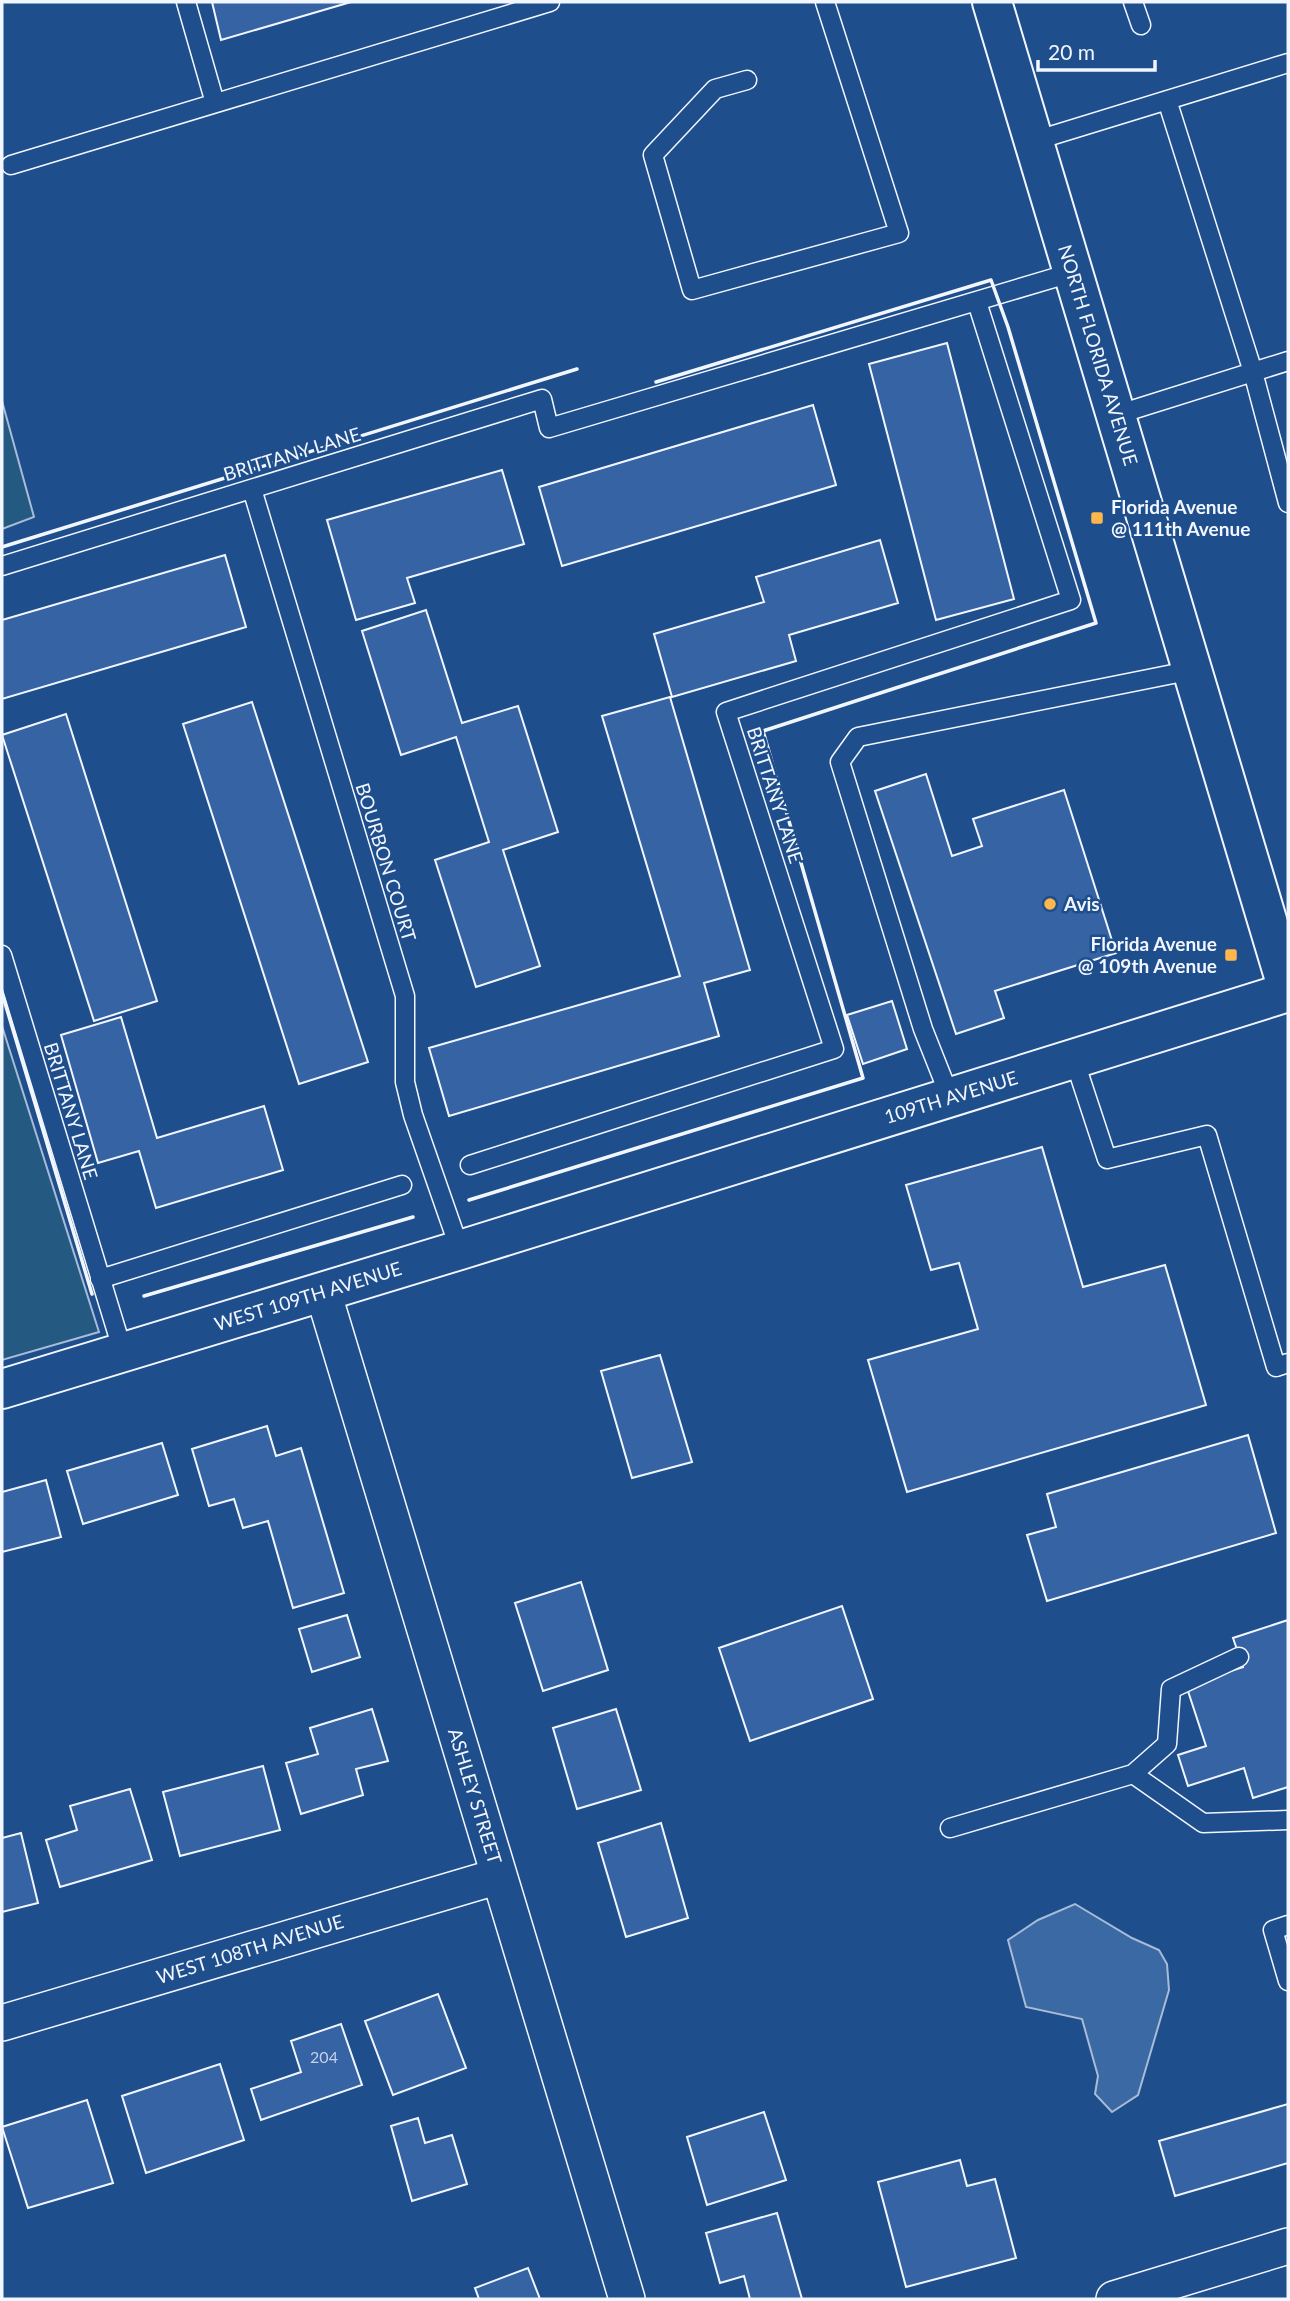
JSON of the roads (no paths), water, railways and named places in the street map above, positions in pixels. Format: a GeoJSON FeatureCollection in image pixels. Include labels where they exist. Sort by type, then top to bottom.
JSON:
{"type":"FeatureCollection","features":[{"type":"Feature","properties":{"kind":"street","name":"NORTH FLORIDA AVENUE"},"geometry":{"type":"LineString","coordinates":[[992,2],[1288,991]]}},
{"type":"Feature","properties":{"kind":"street","name":"109TH AVENUE"},"geometry":{"type":"LineString","coordinates":[[614,1203],[1288,991]]}},
{"type":"Feature","properties":{"kind":"street","name":"WEST 109TH AVENUE"},"geometry":{"type":"LineString","coordinates":[[2,1389],[614,1203]]}},
{"type":"Feature","properties":{"kind":"street","name":"ASHLEY STREET"},"geometry":{"type":"LineString","coordinates":[[323,1292],[627,2299]]}},
{"type":"Feature","properties":{"kind":"street","name":"WEST 108TH AVENUE"},"geometry":{"type":"LineString","coordinates":[[2,2023],[499,1876]]}},
{"type":"Feature","properties":{"kind":"street"},"geometry":{"type":"LineString","coordinates":[[1114,2299],[1288,2246]]}},
{"type":"Feature","properties":{"kind":"lane"},"geometry":{"type":"LineString","coordinates":[[186,2],[215,103]]}},
{"type":"Feature","properties":{"kind":"lane"},"geometry":{"type":"LineString","coordinates":[[11,165],[550,2]]}},
{"type":"Feature","properties":{"kind":"lane"},"geometry":{"type":"LineString","coordinates":[[747,80],[715,89],[653,155],[692,290],[899,233],[825,2]]}},
{"type":"Feature","properties":{"kind":"lane"},"geometry":{"type":"LineString","coordinates":[[1133,2],[1141,25]]}},
{"type":"Feature","properties":{"kind":"lane"},"geometry":{"type":"LineString","coordinates":[[1034,141],[1288,63]]}},
{"type":"Feature","properties":{"kind":"lane"},"geometry":{"type":"LineString","coordinates":[[1167,100],[1253,372],[1288,503]]}},
{"type":"Feature","properties":{"kind":"lane","name":"BRITTANY LANE"},"geometry":{"type":"LineString","coordinates":[[2,566],[542,399],[549,428],[1074,272]]}},
{"type":"Feature","properties":{"kind":"lane","name":"BRITTANY LANE"},"geometry":{"type":"LineString","coordinates":[[470,1165],[834,1049],[726,712],[1071,600],[977,302]]}},
{"type":"Feature","properties":{"kind":"lane"},"geometry":{"type":"LineString","coordinates":[[1116,415],[1288,361]]}},
{"type":"Feature","properties":{"kind":"lane","name":"BOURBON COURT"},"geometry":{"type":"LineString","coordinates":[[252,489],[405,996],[405,1082],[412,1115],[460,1250]]}},
{"type":"Feature","properties":{"kind":"lane"},"geometry":{"type":"LineString","coordinates":[[950,1097],[923,1029],[839,762],[858,737],[1193,670]]}},
{"type":"Feature","properties":{"kind":"lane","name":"BRITTANY LANE"},"geometry":{"type":"LineString","coordinates":[[2,955],[122,1352]]}},
{"type":"Feature","properties":{"kind":"lane"},"geometry":{"type":"LineString","coordinates":[[1074,1059],[1107,1159],[1207,1135],[1276,1367],[1288,1363]]}},
{"type":"Feature","properties":{"kind":"lane"},"geometry":{"type":"LineString","coordinates":[[100,1279],[402,1185]]}},
{"type":"Feature","properties":{"kind":"lane"},"geometry":{"type":"LineString","coordinates":[[950,1828],[1133,1774],[1167,1744],[1171,1689],[1239,1657]]}},
{"type":"Feature","properties":{"kind":"lane"},"geometry":{"type":"LineString","coordinates":[[1133,1774],[1203,1823],[1288,1820]]}},
{"type":"Feature","properties":{"kind":"lane"},"geometry":{"type":"LineString","coordinates":[[1288,1925],[1273,1930],[1288,1981]]}},
{"type":"Feature","properties":{"kind":"place","name":"Florida Avenue @ 111th Avenue"},"geometry":{"type":"Point","coordinates":[1097,518]}},
{"type":"Feature","properties":{"kind":"place","name":"Avis"},"geometry":{"type":"Point","coordinates":[1050,904]}},
{"type":"Feature","properties":{"kind":"place","name":"Florida Avenue @ 109th Avenue"},"geometry":{"type":"Point","coordinates":[1231,955]}}]}
